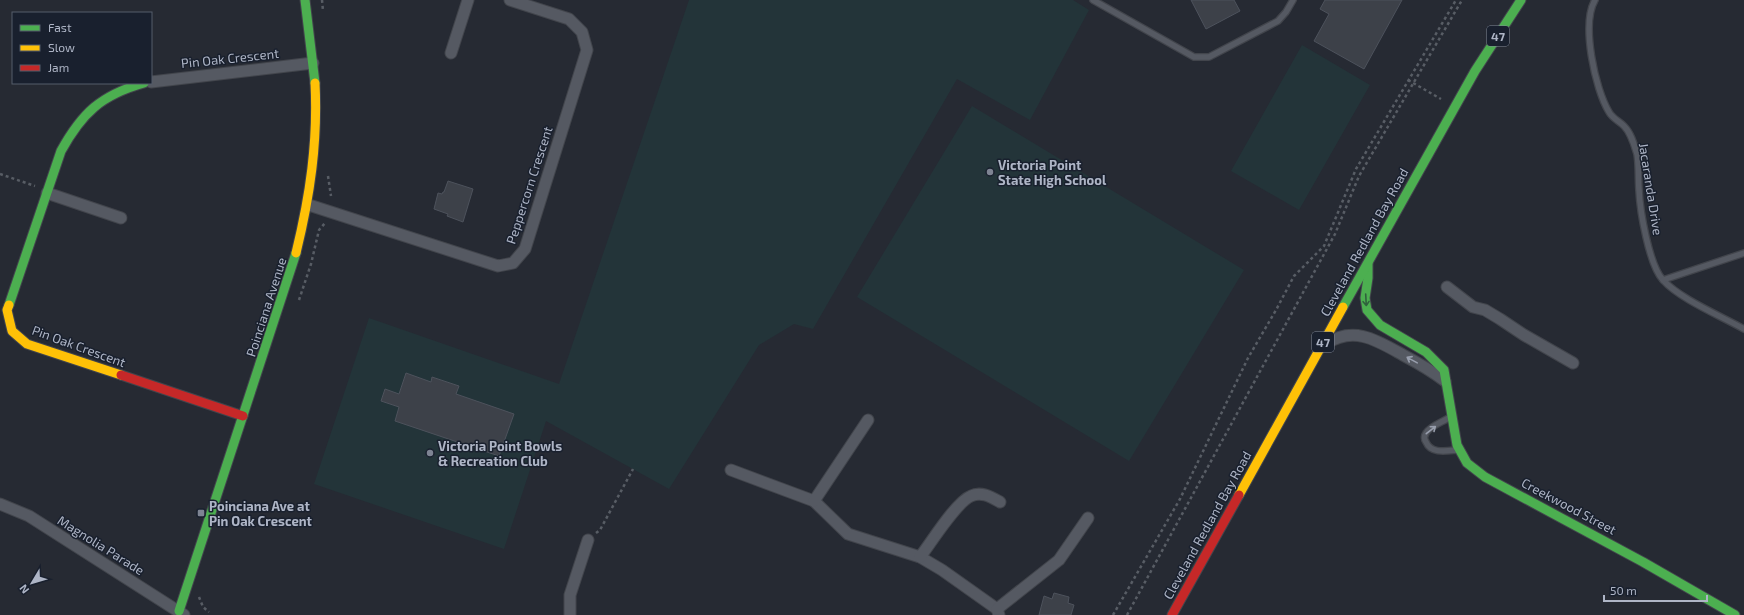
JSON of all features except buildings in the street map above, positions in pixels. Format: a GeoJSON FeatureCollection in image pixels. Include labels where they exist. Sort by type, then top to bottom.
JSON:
{"type":"FeatureCollection","features":[{"type":"Feature","properties":{"kind":"main road","name":"Poinciana Avenue"},"geometry":{"type":"LineString","coordinates":[[182,613],[243,416],[295,259],[309,205],[314,160],[316,113],[313,63],[305,0]]}},
{"type":"Feature","properties":{"kind":"main road","name":"Cleveland Redland Bay Road"},"geometry":{"type":"LineString","coordinates":[[1172,615],[1319,348],[1475,71],[1521,0]]}},
{"type":"Feature","properties":{"kind":"main road","name":"Cleveland Redland Bay Road"},"geometry":{"type":"LineString","coordinates":[[1475,71],[1496,21]]}},
{"type":"Feature","properties":{"kind":"main road","name":"Pin Oak Crescent"},"geometry":{"type":"LineString","coordinates":[[141,84],[112,93],[92,108],[73,128],[61,151],[7,310],[12,331],[27,344],[243,416]]}},
{"type":"Feature","properties":{"kind":"main road","name":"Creekwood Street"},"geometry":{"type":"LineString","coordinates":[[1368,262],[1368,279],[1364,301],[1366,308],[1372,317],[1385,330],[1427,352],[1444,370],[1457,445],[1467,463],[1485,477],[1643,562],[1734,615]]}},
{"type":"Feature","properties":{"kind":"street"},"geometry":{"type":"LineString","coordinates":[[451,53],[468,0]]}},
{"type":"Feature","properties":{"kind":"street","name":"Peppercorn Crescent"},"geometry":{"type":"LineString","coordinates":[[309,205],[498,266],[513,263],[525,249],[587,50],[582,32],[569,19],[510,0]]}},
{"type":"Feature","properties":{"kind":"street","name":"Pin Oak Crescent"},"geometry":{"type":"LineString","coordinates":[[152,82],[313,63]]}},
{"type":"Feature","properties":{"kind":"street"},"geometry":{"type":"LineString","coordinates":[[47,192],[121,218]]}},
{"type":"Feature","properties":{"kind":"street"},"geometry":{"type":"LineString","coordinates":[[1447,287],[1473,307],[1485,310],[1524,335],[1573,363]]}},
{"type":"Feature","properties":{"kind":"street"},"geometry":{"type":"LineString","coordinates":[[1319,348],[1334,338],[1345,335],[1358,335],[1374,339],[1431,371],[1445,381]]}},
{"type":"Feature","properties":{"kind":"street"},"geometry":{"type":"LineString","coordinates":[[814,501],[868,420]]}},
{"type":"Feature","properties":{"kind":"street"},"geometry":{"type":"LineString","coordinates":[[731,470],[814,501],[848,534],[920,557],[942,570],[998,612],[1059,560],[1088,518]]}},
{"type":"Feature","properties":{"kind":"street"},"geometry":{"type":"LineString","coordinates":[[920,557],[960,504],[971,495],[987,495],[1000,502]]}},
{"type":"Feature","properties":{"kind":"street","name":"Magnolia Parade"},"geometry":{"type":"LineString","coordinates":[[0,504],[29,516],[182,613]]}},
{"type":"Feature","properties":{"kind":"street"},"geometry":{"type":"LineString","coordinates":[[570,615],[570,595],[588,540]]}},
{"type":"Feature","properties":{"kind":"lane"},"geometry":{"type":"LineString","coordinates":[[1093,0],[1194,57],[1209,57],[1278,21],[1286,12],[1293,0]]}},
{"type":"Feature","properties":{"kind":"lane","name":"Jacaranda Drive"},"geometry":{"type":"LineString","coordinates":[[1595,0],[1593,4],[1589,32],[1592,57],[1600,92],[1609,112],[1624,126],[1634,142],[1637,156],[1640,209],[1654,266],[1663,280],[1686,298],[1744,328]]}},
{"type":"Feature","properties":{"kind":"lane"},"geometry":{"type":"LineString","coordinates":[[1663,280],[1744,253]]}},
{"type":"Feature","properties":{"kind":"lane"},"geometry":{"type":"LineString","coordinates":[[1452,416],[1432,428],[1426,433],[1424,439],[1428,446],[1434,450],[1459,450]]}},
{"type":"Feature","properties":{"kind":"path"},"geometry":{"type":"LineString","coordinates":[[1113,615],[1180,499],[1248,358],[1294,276],[1324,246],[1356,169],[1456,0]]}},
{"type":"Feature","properties":{"kind":"path"},"geometry":{"type":"LineString","coordinates":[[1127,615],[1336,234],[1359,176],[1462,0]]}},
{"type":"Feature","properties":{"kind":"path"},"geometry":{"type":"LineString","coordinates":[[1408,80],[1455,107]]}},
{"type":"Feature","properties":{"kind":"path"},"geometry":{"type":"LineString","coordinates":[[0,174],[47,192]]}},
{"type":"Feature","properties":{"kind":"path"},"geometry":{"type":"LineString","coordinates":[[588,540],[600,530],[633,469]]}},
{"type":"Feature","properties":{"kind":"shaded area"},"geometry":{"type":"Polygon","coordinates":[[[689,0],[1073,0],[1089,10],[1030,120],[957,79],[813,329],[794,324],[759,345],[669,489],[546,421],[504,549],[314,484],[369,318],[559,384],[689,0]]]}},
{"type":"Feature","properties":{"kind":"shaded area"},"geometry":{"type":"Polygon","coordinates":[[[1302,45],[1370,85],[1299,210],[1231,171],[1302,45]]]}},
{"type":"Feature","properties":{"kind":"shaded area"},"geometry":{"type":"Polygon","coordinates":[[[972,106],[1244,270],[1129,461],[857,297],[972,106]]]}},
{"type":"Feature","properties":{"kind":"traffic: fast"},"geometry":{"type":"LineString","coordinates":[[305,0],[315,83]]}},
{"type":"Feature","properties":{"kind":"traffic: fast"},"geometry":{"type":"LineString","coordinates":[[1343,307],[1475,71],[1521,0]]}},
{"type":"Feature","properties":{"kind":"traffic: fast"},"geometry":{"type":"LineString","coordinates":[[9,305],[61,151],[77,126],[94,107],[116,93],[141,84]]}},
{"type":"Feature","properties":{"kind":"traffic: fast"},"geometry":{"type":"LineString","coordinates":[[179,611],[296,253]]}},
{"type":"Feature","properties":{"kind":"traffic: fast"},"geometry":{"type":"LineString","coordinates":[[1368,264],[1368,278],[1365,298],[1367,310],[1380,325],[1426,352],[1444,370],[1457,445],[1467,463],[1485,477],[1643,562],[1735,615]]}},
{"type":"Feature","properties":{"kind":"traffic: slow"},"geometry":{"type":"LineString","coordinates":[[296,253],[312,169],[316,105],[315,83]]}},
{"type":"Feature","properties":{"kind":"traffic: slow"},"geometry":{"type":"LineString","coordinates":[[9,305],[7,310],[12,331],[27,344],[121,375]]}},
{"type":"Feature","properties":{"kind":"traffic: slow"},"geometry":{"type":"LineString","coordinates":[[1239,495],[1343,307]]}},
{"type":"Feature","properties":{"kind":"traffic: jam"},"geometry":{"type":"LineString","coordinates":[[121,375],[243,416]]}},
{"type":"Feature","properties":{"kind":"traffic: jam"},"geometry":{"type":"LineString","coordinates":[[1172,615],[1239,495]]}},
{"type":"Feature","properties":{"kind":"place","name":"Victoria Point State High School"},"geometry":{"type":"Point","coordinates":[990,172]}},
{"type":"Feature","properties":{"kind":"place","name":"Victoria Point Bowls & Recreation Club"},"geometry":{"type":"Point","coordinates":[430,453]}},
{"type":"Feature","properties":{"kind":"place","name":"Poinciana Ave at Pin Oak Crescent"},"geometry":{"type":"Point","coordinates":[201,513]}}]}
